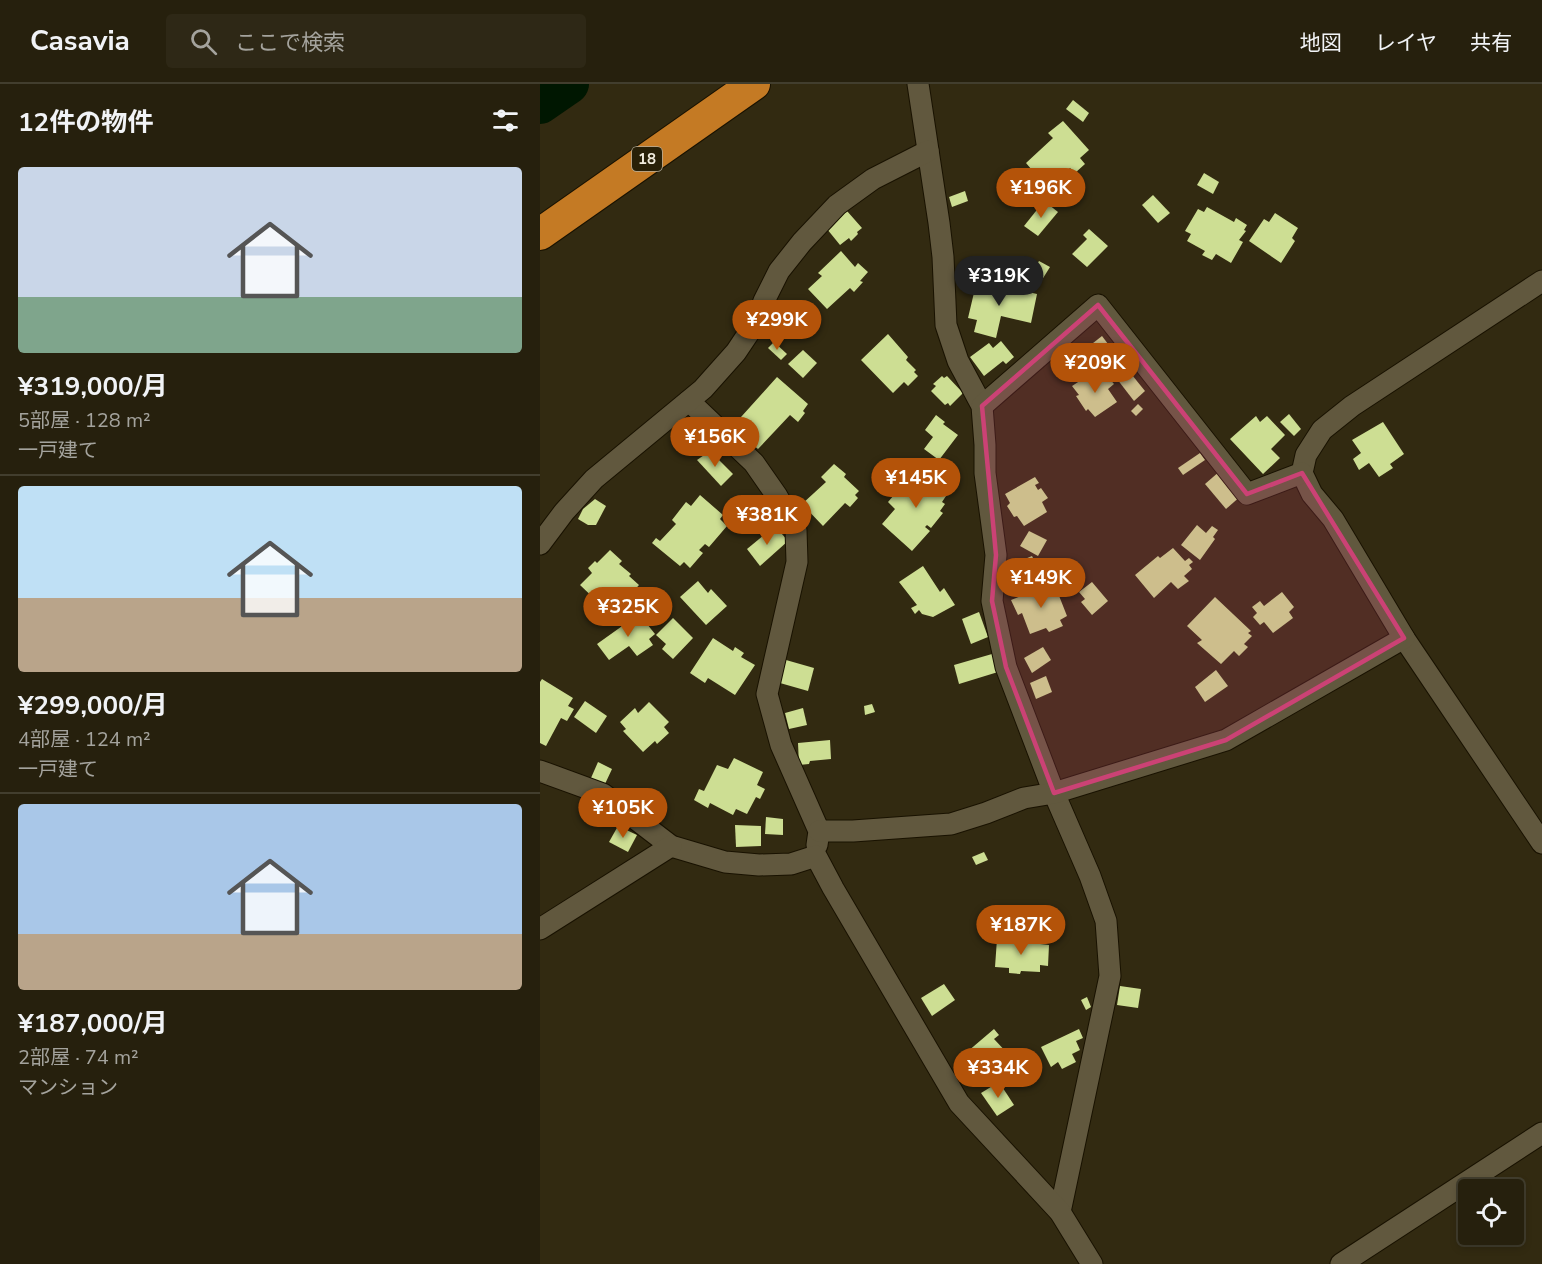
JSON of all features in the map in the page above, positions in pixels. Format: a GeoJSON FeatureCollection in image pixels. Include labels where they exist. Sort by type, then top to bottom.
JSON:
{"type":"FeatureCollection","features":[{"type":"Feature","properties":{"kind":"highway","name":"18"},"geometry":{"type":"LineString","coordinates":[[540,234],[754,84]]}},
{"type":"Feature","properties":{"kind":"street"},"geometry":{"type":"LineString","coordinates":[[918,84],[943,256],[946,325],[958,361],[981,406],[985,473],[996,555],[992,601],[1006,667],[1106,921],[1110,976],[1060,1212]]}},
{"type":"Feature","properties":{"kind":"street"},"geometry":{"type":"LineString","coordinates":[[540,544],[564,512],[594,479],[689,401],[736,352],[756,322],[779,271],[802,242],[837,205],[873,179],[928,151]]}},
{"type":"Feature","properties":{"kind":"street"},"geometry":{"type":"LineString","coordinates":[[1542,281],[1352,406],[1322,430],[1306,455],[1302,473],[1312,494],[1333,519],[1404,638],[1542,843]]}},
{"type":"Feature","properties":{"kind":"street"},"geometry":{"type":"LineString","coordinates":[[981,406],[1098,305],[1247,494],[1302,473]]}},
{"type":"Feature","properties":{"kind":"street"},"geometry":{"type":"LineString","coordinates":[[689,401],[754,463],[777,496],[796,530],[798,562],[767,694],[781,745],[819,831],[816,856],[959,1103],[1060,1212],[1092,1264]]}},
{"type":"Feature","properties":{"kind":"street"},"geometry":{"type":"LineString","coordinates":[[819,831],[853,831],[951,824],[1024,798],[1054,793],[1227,740],[1404,638]]}},
{"type":"Feature","properties":{"kind":"street"},"geometry":{"type":"LineString","coordinates":[[540,771],[603,794],[671,846],[725,862],[759,865],[791,864],[816,856]]}},
{"type":"Feature","properties":{"kind":"street"},"geometry":{"type":"LineString","coordinates":[[540,929],[671,846]]}},
{"type":"Feature","properties":{"kind":"street"},"geometry":{"type":"LineString","coordinates":[[1341,1264],[1542,1133]]}},
{"type":"Feature","properties":{"kind":"highlighted area"},"geometry":{"type":"Polygon","coordinates":[[[1098,305],[1247,494],[1302,473],[1404,638],[1226,740],[1054,793],[1006,667],[992,601],[996,555],[982,406],[1098,305]]]}},
{"type":"Feature","properties":{"kind":"building"},"geometry":{"type":"Polygon","coordinates":[[[1073,100],[1089,113],[1083,122],[1066,109],[1073,100]]]}},
{"type":"Feature","properties":{"kind":"building"},"geometry":{"type":"Polygon","coordinates":[[[1063,121],[1089,150],[1080,158],[1085,164],[1075,173],[1070,168],[1048,189],[1026,163],[1053,138],[1048,133],[1063,121]]]}},
{"type":"Feature","properties":{"kind":"building"},"geometry":{"type":"Polygon","coordinates":[[[1204,173],[1219,182],[1213,194],[1197,185],[1204,173]]]}},
{"type":"Feature","properties":{"kind":"building"},"geometry":{"type":"Polygon","coordinates":[[[965,191],[968,201],[952,207],[949,197],[965,191]]]}},
{"type":"Feature","properties":{"kind":"building"},"geometry":{"type":"Polygon","coordinates":[[[1153,195],[1170,213],[1158,223],[1142,205],[1153,195]]]}},
{"type":"Feature","properties":{"kind":"building"},"geometry":{"type":"Polygon","coordinates":[[[1044,201],[1058,212],[1038,236],[1024,226],[1044,201]]]}},
{"type":"Feature","properties":{"kind":"building"},"geometry":{"type":"Polygon","coordinates":[[[1207,207],[1234,222],[1236,218],[1247,225],[1244,230],[1246,231],[1239,240],[1243,242],[1231,263],[1216,254],[1212,260],[1202,255],[1205,251],[1187,241],[1191,234],[1185,231],[1198,209],[1204,212],[1207,207]]]}},
{"type":"Feature","properties":{"kind":"building"},"geometry":{"type":"Polygon","coordinates":[[[847,211],[862,228],[851,241],[849,238],[840,245],[827,229],[847,211]]]}},
{"type":"Feature","properties":{"kind":"building"},"geometry":{"type":"Polygon","coordinates":[[[1275,213],[1298,228],[1292,238],[1295,241],[1281,263],[1249,241],[1264,219],[1269,222],[1275,213]]]}},
{"type":"Feature","properties":{"kind":"building"},"geometry":{"type":"Polygon","coordinates":[[[1089,229],[1108,246],[1087,267],[1072,254],[1087,239],[1083,235],[1089,229]]]}},
{"type":"Feature","properties":{"kind":"building"},"geometry":{"type":"Polygon","coordinates":[[[841,251],[855,267],[858,263],[868,272],[854,292],[850,288],[827,309],[808,289],[822,276],[818,273],[841,251]]]}},
{"type":"Feature","properties":{"kind":"building"},"geometry":{"type":"Polygon","coordinates":[[[1039,261],[1050,267],[1040,283],[1030,276],[1039,261]]]}},
{"type":"Feature","properties":{"kind":"building"},"geometry":{"type":"Polygon","coordinates":[[[977,280],[1037,294],[1031,323],[1001,316],[996,338],[974,332],[977,320],[968,318],[977,280]]]}},
{"type":"Feature","properties":{"kind":"building"},"geometry":{"type":"Polygon","coordinates":[[[888,334],[908,357],[906,360],[916,370],[914,372],[918,376],[908,386],[904,382],[893,393],[861,360],[888,334]]]}},
{"type":"Feature","properties":{"kind":"building"},"geometry":{"type":"Polygon","coordinates":[[[1102,336],[1108,344],[1094,355],[1088,347],[1102,336]]]}},
{"type":"Feature","properties":{"kind":"building"},"geometry":{"type":"Polygon","coordinates":[[[1001,341],[1014,357],[1006,364],[1003,361],[984,376],[970,357],[989,343],[993,348],[1001,341]]]}},
{"type":"Feature","properties":{"kind":"building"},"geometry":{"type":"Polygon","coordinates":[[[774,342],[787,354],[781,360],[768,348],[774,342]]]}},
{"type":"Feature","properties":{"kind":"building"},"geometry":{"type":"Polygon","coordinates":[[[803,350],[817,363],[803,378],[788,364],[803,350]]]}},
{"type":"Feature","properties":{"kind":"building"},"geometry":{"type":"Polygon","coordinates":[[[1128,370],[1145,391],[1134,401],[1117,379],[1128,370]]]}},
{"type":"Feature","properties":{"kind":"building"},"geometry":{"type":"Polygon","coordinates":[[[1095,371],[1102,382],[1108,377],[1114,384],[1108,389],[1117,402],[1095,417],[1088,409],[1086,411],[1072,386],[1095,371]]]}},
{"type":"Feature","properties":{"kind":"building"},"geometry":{"type":"Polygon","coordinates":[[[942,376],[944,378],[947,376],[963,393],[950,406],[948,403],[945,405],[931,391],[936,386],[933,384],[942,376]]]}},
{"type":"Feature","properties":{"kind":"building"},"geometry":{"type":"Polygon","coordinates":[[[777,377],[808,404],[798,422],[790,415],[758,449],[732,427],[777,377]]]}},
{"type":"Feature","properties":{"kind":"building"},"geometry":{"type":"Polygon","coordinates":[[[1138,404],[1143,409],[1136,416],[1131,411],[1138,404]]]}},
{"type":"Feature","properties":{"kind":"building"},"geometry":{"type":"Polygon","coordinates":[[[1289,414],[1301,429],[1294,436],[1280,422],[1289,414]]]}},
{"type":"Feature","properties":{"kind":"building"},"geometry":{"type":"Polygon","coordinates":[[[936,415],[945,422],[943,424],[958,435],[939,460],[924,449],[933,437],[925,430],[936,415]]]}},
{"type":"Feature","properties":{"kind":"building"},"geometry":{"type":"Polygon","coordinates":[[[1256,416],[1260,422],[1267,416],[1285,435],[1271,449],[1280,458],[1263,474],[1230,439],[1256,416]]]}},
{"type":"Feature","properties":{"kind":"building"},"geometry":{"type":"Polygon","coordinates":[[[1383,422],[1404,454],[1390,464],[1393,468],[1379,477],[1369,463],[1359,470],[1353,459],[1361,453],[1352,440],[1383,422]]]}},
{"type":"Feature","properties":{"kind":"building"},"geometry":{"type":"Polygon","coordinates":[[[710,451],[733,474],[721,486],[697,460],[710,451]]]}},
{"type":"Feature","properties":{"kind":"building"},"geometry":{"type":"Polygon","coordinates":[[[1200,453],[1205,460],[1183,475],[1178,468],[1200,453]]]}},
{"type":"Feature","properties":{"kind":"building"},"geometry":{"type":"Polygon","coordinates":[[[834,464],[846,474],[844,477],[859,491],[855,495],[858,498],[850,507],[845,503],[823,526],[802,504],[826,482],[821,477],[834,464]]]}},
{"type":"Feature","properties":{"kind":"building"},"geometry":{"type":"Polygon","coordinates":[[[923,468],[938,479],[935,483],[948,493],[942,502],[945,504],[940,511],[943,513],[931,528],[927,525],[925,527],[930,531],[912,551],[882,524],[895,509],[888,502],[907,480],[911,483],[923,468]]]}},
{"type":"Feature","properties":{"kind":"building"},"geometry":{"type":"Polygon","coordinates":[[[1220,471],[1242,495],[1226,509],[1205,484],[1220,471]]]}},
{"type":"Feature","properties":{"kind":"building"},"geometry":{"type":"Polygon","coordinates":[[[1035,477],[1039,483],[1035,485],[1038,490],[1041,488],[1048,498],[1042,502],[1047,512],[1024,526],[1007,506],[1010,503],[1005,494],[1035,477]]]}},
{"type":"Feature","properties":{"kind":"building"},"geometry":{"type":"Polygon","coordinates":[[[700,495],[723,515],[720,519],[727,526],[709,547],[705,544],[699,550],[703,553],[690,568],[684,562],[680,566],[652,543],[656,538],[660,541],[676,524],[672,520],[686,502],[691,506],[700,495]]]}},
{"type":"Feature","properties":{"kind":"building"},"geometry":{"type":"Polygon","coordinates":[[[595,499],[606,506],[596,525],[588,525],[578,519],[583,509],[595,499]]]}},
{"type":"Feature","properties":{"kind":"building"},"geometry":{"type":"Polygon","coordinates":[[[1197,525],[1206,533],[1212,526],[1218,530],[1213,537],[1215,539],[1200,560],[1181,545],[1197,525]]]}},
{"type":"Feature","properties":{"kind":"building"},"geometry":{"type":"Polygon","coordinates":[[[775,526],[788,541],[760,566],[747,549],[775,526]]]}},
{"type":"Feature","properties":{"kind":"building"},"geometry":{"type":"Polygon","coordinates":[[[1029,531],[1047,540],[1038,556],[1020,546],[1029,531]]]}},
{"type":"Feature","properties":{"kind":"building"},"geometry":{"type":"Polygon","coordinates":[[[1173,548],[1185,561],[1189,558],[1193,562],[1189,565],[1192,569],[1184,576],[1189,581],[1178,589],[1171,582],[1154,598],[1135,575],[1158,556],[1160,558],[1173,548]]]}},
{"type":"Feature","properties":{"kind":"building"},"geometry":{"type":"Polygon","coordinates":[[[610,550],[622,561],[619,564],[639,585],[630,595],[623,589],[610,604],[607,601],[602,606],[580,585],[592,573],[588,568],[595,561],[597,563],[610,550]]]}},
{"type":"Feature","properties":{"kind":"building"},"geometry":{"type":"Polygon","coordinates":[[[1032,556],[1038,568],[1018,577],[1013,564],[1032,556]]]}},
{"type":"Feature","properties":{"kind":"building"},"geometry":{"type":"Polygon","coordinates":[[[923,566],[940,592],[944,588],[955,605],[933,617],[922,614],[919,610],[915,614],[911,608],[917,605],[899,582],[923,566]]]}},
{"type":"Feature","properties":{"kind":"building"},"geometry":{"type":"Polygon","coordinates":[[[698,581],[708,593],[711,589],[727,606],[706,625],[680,597],[698,581]]]}},
{"type":"Feature","properties":{"kind":"building"},"geometry":{"type":"Polygon","coordinates":[[[1092,582],[1108,601],[1092,615],[1081,602],[1085,599],[1079,592],[1092,582]]]}},
{"type":"Feature","properties":{"kind":"building"},"geometry":{"type":"Polygon","coordinates":[[[1054,583],[1067,616],[1060,620],[1063,626],[1049,632],[1046,628],[1030,634],[1022,613],[1018,615],[1011,600],[1054,583]]]}},
{"type":"Feature","properties":{"kind":"building"},"geometry":{"type":"Polygon","coordinates":[[[1282,592],[1294,607],[1289,612],[1293,618],[1273,633],[1264,622],[1260,625],[1253,617],[1257,613],[1252,607],[1260,601],[1264,606],[1282,592]]]}},
{"type":"Feature","properties":{"kind":"building"},"geometry":{"type":"Polygon","coordinates":[[[1215,597],[1251,631],[1248,633],[1252,636],[1244,644],[1248,647],[1239,656],[1234,651],[1221,664],[1197,643],[1202,640],[1187,626],[1215,597]]]}},
{"type":"Feature","properties":{"kind":"building"},"geometry":{"type":"Polygon","coordinates":[[[979,612],[988,637],[971,644],[962,619],[979,612]]]}},
{"type":"Feature","properties":{"kind":"building"},"geometry":{"type":"Polygon","coordinates":[[[639,614],[655,634],[649,639],[653,645],[637,656],[629,646],[609,660],[597,644],[639,614]]]}},
{"type":"Feature","properties":{"kind":"building"},"geometry":{"type":"Polygon","coordinates":[[[673,618],[693,638],[673,659],[662,649],[666,644],[656,635],[673,618]]]}},
{"type":"Feature","properties":{"kind":"building"},"geometry":{"type":"Polygon","coordinates":[[[713,638],[733,651],[735,647],[744,653],[741,657],[755,665],[735,695],[708,678],[705,683],[690,673],[713,638]]]}},
{"type":"Feature","properties":{"kind":"building"},"geometry":{"type":"Polygon","coordinates":[[[1043,647],[1051,660],[1032,673],[1024,658],[1043,647]]]}},
{"type":"Feature","properties":{"kind":"building"},"geometry":{"type":"Polygon","coordinates":[[[992,654],[998,672],[959,684],[954,665],[992,654]]]}},
{"type":"Feature","properties":{"kind":"building"},"geometry":{"type":"Polygon","coordinates":[[[786,660],[814,668],[808,691],[780,683],[786,660]]]}},
{"type":"Feature","properties":{"kind":"building"},"geometry":{"type":"Polygon","coordinates":[[[1216,670],[1228,686],[1205,702],[1195,687],[1216,670]]]}},
{"type":"Feature","properties":{"kind":"building"},"geometry":{"type":"Polygon","coordinates":[[[1046,676],[1052,692],[1036,699],[1030,683],[1046,676]]]}},
{"type":"Feature","properties":{"kind":"building"},"geometry":{"type":"Polygon","coordinates":[[[542,679],[573,698],[568,706],[574,709],[567,721],[561,718],[546,746],[540,743],[540,682],[542,679]]]}},
{"type":"Feature","properties":{"kind":"building"},"geometry":{"type":"Polygon","coordinates":[[[585,701],[607,716],[596,733],[574,717],[585,701]]]}},
{"type":"Feature","properties":{"kind":"building"},"geometry":{"type":"Polygon","coordinates":[[[649,702],[669,722],[664,727],[669,733],[657,744],[655,741],[643,752],[623,731],[626,729],[620,722],[635,708],[638,713],[649,702]]]}},
{"type":"Feature","properties":{"kind":"building"},"geometry":{"type":"Polygon","coordinates":[[[872,704],[875,712],[865,715],[864,706],[872,704]]]}},
{"type":"Feature","properties":{"kind":"building"},"geometry":{"type":"Polygon","coordinates":[[[803,708],[807,725],[789,729],[785,713],[803,708]]]}},
{"type":"Feature","properties":{"kind":"building"},"geometry":{"type":"Polygon","coordinates":[[[830,740],[831,759],[810,761],[809,764],[799,765],[798,743],[830,740]]]}},
{"type":"Feature","properties":{"kind":"building"},"geometry":{"type":"Polygon","coordinates":[[[734,758],[763,772],[757,785],[765,789],[760,799],[756,797],[747,814],[736,809],[733,815],[710,803],[708,808],[694,800],[699,789],[704,791],[717,765],[728,769],[734,758]]]}},
{"type":"Feature","properties":{"kind":"building"},"geometry":{"type":"Polygon","coordinates":[[[598,762],[612,769],[605,784],[591,778],[598,762]]]}},
{"type":"Feature","properties":{"kind":"building"},"geometry":{"type":"Polygon","coordinates":[[[766,817],[783,819],[783,835],[765,834],[766,817]]]}},
{"type":"Feature","properties":{"kind":"building"},"geometry":{"type":"Polygon","coordinates":[[[735,825],[761,826],[761,846],[736,847],[735,825]]]}},
{"type":"Feature","properties":{"kind":"building"},"geometry":{"type":"Polygon","coordinates":[[[618,826],[637,835],[628,852],[609,842],[618,826]]]}},
{"type":"Feature","properties":{"kind":"building"},"geometry":{"type":"Polygon","coordinates":[[[984,852],[988,860],[976,865],[972,857],[984,852]]]}},
{"type":"Feature","properties":{"kind":"building"},"geometry":{"type":"Polygon","coordinates":[[[997,939],[1049,945],[1048,966],[1040,965],[1040,972],[1021,971],[1020,974],[1009,973],[1009,968],[995,967],[997,939]]]}},
{"type":"Feature","properties":{"kind":"building"},"geometry":{"type":"Polygon","coordinates":[[[944,984],[955,1000],[932,1016],[921,998],[944,984]]]}},
{"type":"Feature","properties":{"kind":"building"},"geometry":{"type":"Polygon","coordinates":[[[1120,986],[1141,989],[1138,1008],[1117,1005],[1120,986]]]}},
{"type":"Feature","properties":{"kind":"building"},"geometry":{"type":"Polygon","coordinates":[[[1087,997],[1091,1007],[1086,1010],[1081,1000],[1087,997]]]}},
{"type":"Feature","properties":{"kind":"building"},"geometry":{"type":"Polygon","coordinates":[[[994,1029],[999,1035],[994,1039],[1010,1056],[987,1077],[967,1052],[994,1029]]]}},
{"type":"Feature","properties":{"kind":"building"},"geometry":{"type":"Polygon","coordinates":[[[1079,1029],[1083,1038],[1076,1041],[1080,1050],[1072,1054],[1076,1062],[1062,1069],[1058,1062],[1051,1067],[1041,1047],[1079,1029]]]}},
{"type":"Feature","properties":{"kind":"building"},"geometry":{"type":"Polygon","coordinates":[[[999,1082],[1014,1105],[997,1116],[981,1093],[999,1082]]]}},
{"type":"Feature","properties":{"kind":"waterway"},"geometry":{"type":"LineString","coordinates":[[540,104],[569,84]]}}]}
